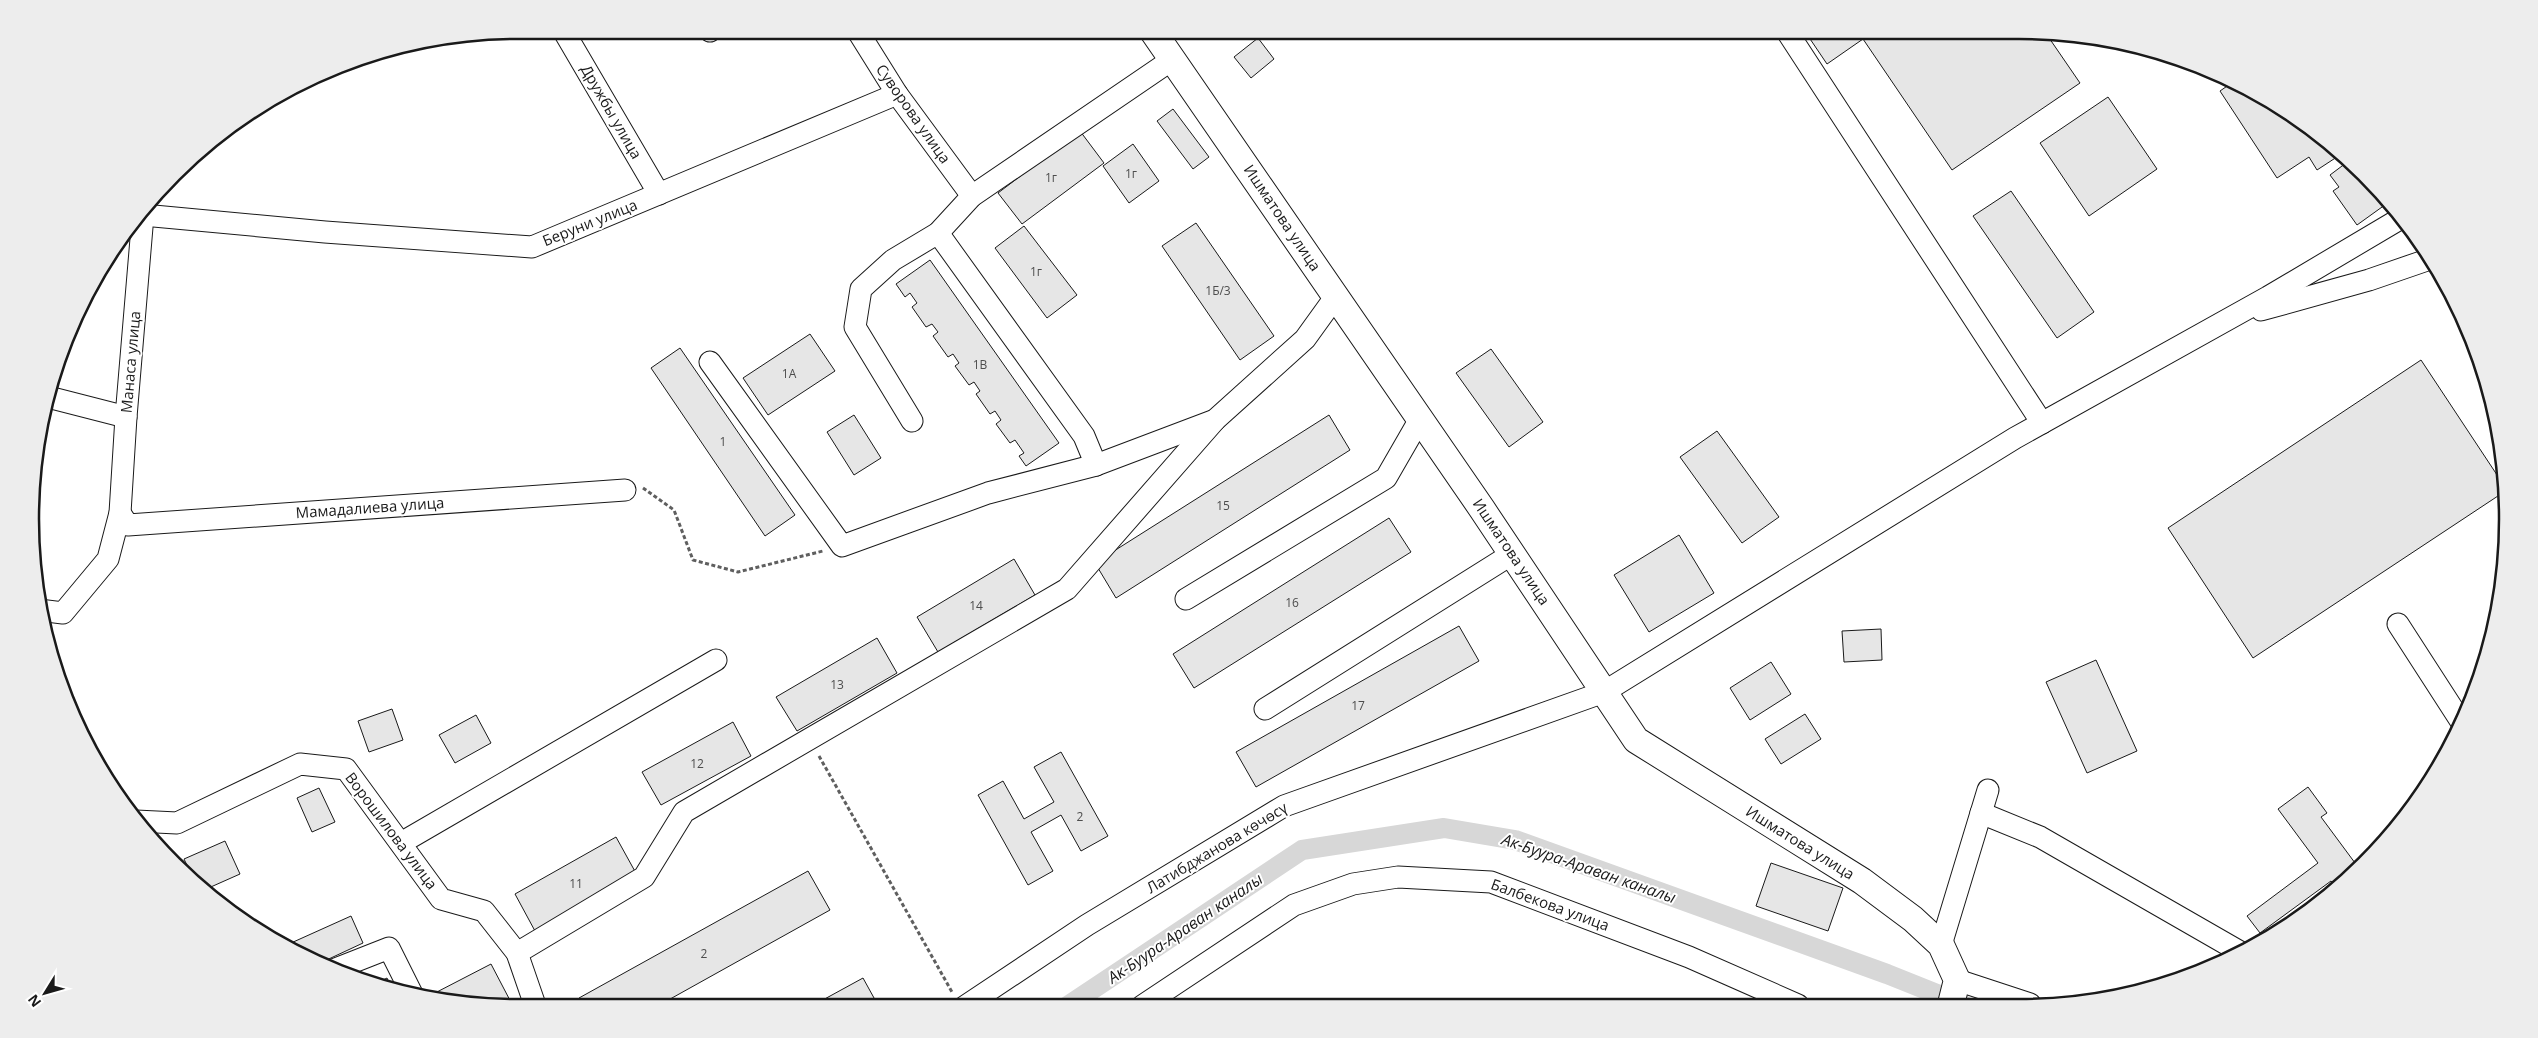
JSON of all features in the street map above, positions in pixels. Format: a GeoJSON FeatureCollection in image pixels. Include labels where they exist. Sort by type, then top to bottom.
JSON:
{"type":"FeatureCollection","features":[{"type":"Feature","properties":{"kind":"main road","name":"Ишматова улица"},"geometry":{"type":"LineString","coordinates":[[1159,39],[1512,554],[1636,740],[1862,881],[1913,919],[1941,945],[1954,992]]}},
{"type":"Feature","properties":{"kind":"street","name":"Дружбы улица"},"geometry":{"type":"LineString","coordinates":[[568,39],[659,194]]}},
{"type":"Feature","properties":{"kind":"street","name":"Суворова улица"},"geometry":{"type":"LineString","coordinates":[[862,39],[897,94],[972,196]]}},
{"type":"Feature","properties":{"kind":"street"},"geometry":{"type":"LineString","coordinates":[[1792,39],[2042,423]]}},
{"type":"Feature","properties":{"kind":"street"},"geometry":{"type":"LineString","coordinates":[[912,421],[856,327],[861,289],[893,260],[938,233],[972,196],[1173,59]]}},
{"type":"Feature","properties":{"kind":"street","name":"Беруни улица"},"geometry":{"type":"LineString","coordinates":[[149,214],[325,232],[532,246],[897,94]]}},
{"type":"Feature","properties":{"kind":"street"},"geometry":{"type":"LineString","coordinates":[[2226,320],[2395,221]]}},
{"type":"Feature","properties":{"kind":"street","name":"Манаса улица"},"geometry":{"type":"LineString","coordinates":[[120,513],[141,223]]}},
{"type":"Feature","properties":{"kind":"street"},"geometry":{"type":"LineString","coordinates":[[938,233],[1084,436],[1096,465]]}},
{"type":"Feature","properties":{"kind":"street"},"geometry":{"type":"LineString","coordinates":[[2226,320],[2369,280],[2423,260]]}},
{"type":"Feature","properties":{"kind":"street"},"geometry":{"type":"LineString","coordinates":[[517,953],[644,878],[684,812],[1067,589],[1216,420],[1304,339],[1336,296]]}},
{"type":"Feature","properties":{"kind":"street","name":"Латибджанова көчөсү"},"geometry":{"type":"LineString","coordinates":[[965,999],[1284,806],[1604,692],[2042,423],[2226,320]]}},
{"type":"Feature","properties":{"kind":"street"},"geometry":{"type":"LineString","coordinates":[[710,362],[842,546],[988,493],[1096,465],[1216,420]]}},
{"type":"Feature","properties":{"kind":"street"},"geometry":{"type":"LineString","coordinates":[[54,399],[126,417]]}},
{"type":"Feature","properties":{"kind":"street"},"geometry":{"type":"LineString","coordinates":[[1186,599],[1386,478],[1420,419]]}},
{"type":"Feature","properties":{"kind":"street","name":"Мамадалиева улица"},"geometry":{"type":"LineString","coordinates":[[120,513],[128,525],[625,490]]}},
{"type":"Feature","properties":{"kind":"street"},"geometry":{"type":"LineString","coordinates":[[48,611],[64,612],[108,559],[120,513]]}},
{"type":"Feature","properties":{"kind":"street"},"geometry":{"type":"LineString","coordinates":[[1265,710],[1512,554]]}},
{"type":"Feature","properties":{"kind":"street"},"geometry":{"type":"LineString","coordinates":[[2398,624],[2457,716]]}},
{"type":"Feature","properties":{"kind":"street"},"geometry":{"type":"LineString","coordinates":[[401,843],[716,660]]}},
{"type":"Feature","properties":{"kind":"street","name":"Ворошилова улица"},"geometry":{"type":"LineString","coordinates":[[146,822],[177,823],[300,764],[346,769],[442,899],[484,911],[517,953],[533,999]]}},
{"type":"Feature","properties":{"kind":"street"},"geometry":{"type":"LineString","coordinates":[[1941,945],[1988,790]]}},
{"type":"Feature","properties":{"kind":"street"},"geometry":{"type":"LineString","coordinates":[[1981,813],[2040,837],[2234,948]]}},
{"type":"Feature","properties":{"kind":"street","name":"Балбекова улица"},"geometry":{"type":"LineString","coordinates":[[1153,999],[1294,905],[1353,884],[1398,877],[1491,882],[1689,957],[1786,999]]}},
{"type":"Feature","properties":{"kind":"street"},"geometry":{"type":"LineString","coordinates":[[343,966],[389,948],[408,986]]}},
{"type":"Feature","properties":{"kind":"street"},"geometry":{"type":"LineString","coordinates":[[1954,992],[1998,999]]}},
{"type":"Feature","properties":{"kind":"path"},"geometry":{"type":"LineString","coordinates":[[625,490],[640,487],[648,490],[674,510],[694,560],[738,572],[842,546]]}},
{"type":"Feature","properties":{"kind":"path"},"geometry":{"type":"LineString","coordinates":[[810,740],[958,999]]}},
{"type":"Feature","properties":{"kind":"building"},"geometry":{"type":"Polygon","coordinates":[[[1259,39],[1274,59],[1251,78],[1234,57],[1259,39]]]}},
{"type":"Feature","properties":{"kind":"building"},"geometry":{"type":"Polygon","coordinates":[[[1810,39],[1863,39],[1827,64],[1810,39]]]}},
{"type":"Feature","properties":{"kind":"building"},"geometry":{"type":"Polygon","coordinates":[[[1863,39],[2051,40],[2080,83],[1952,170],[1863,39]]]}},
{"type":"Feature","properties":{"kind":"building"},"geometry":{"type":"Polygon","coordinates":[[[2227,86],[2259,103],[2286,120],[2336,158],[2317,170],[2309,157],[2277,178],[2220,91],[2227,86]]]}},
{"type":"Feature","properties":{"kind":"building"},"geometry":{"type":"Polygon","coordinates":[[[2108,97],[2157,169],[2089,216],[2040,143],[2108,97]]]}},
{"type":"Feature","properties":{"kind":"building"},"geometry":{"type":"Polygon","coordinates":[[[1173,109],[1209,157],[1193,169],[1157,121],[1173,109]]]}},
{"type":"Feature","properties":{"kind":"building"},"geometry":{"type":"Polygon","coordinates":[[[1080,131],[1104,163],[1022,224],[998,193],[1080,131]]]}},
{"type":"Feature","properties":{"kind":"building"},"geometry":{"type":"Polygon","coordinates":[[[1133,144],[1159,181],[1129,203],[1103,166],[1133,144]]]}},
{"type":"Feature","properties":{"kind":"building"},"geometry":{"type":"Polygon","coordinates":[[[2344,165],[2383,206],[2357,225],[2333,191],[2339,187],[2330,175],[2344,165]]]}},
{"type":"Feature","properties":{"kind":"building"},"geometry":{"type":"Polygon","coordinates":[[[2011,191],[2094,312],[2057,338],[1973,216],[2011,191]]]}},
{"type":"Feature","properties":{"kind":"building"},"geometry":{"type":"Polygon","coordinates":[[[1196,223],[1274,336],[1240,360],[1162,246],[1196,223]]]}},
{"type":"Feature","properties":{"kind":"building"},"geometry":{"type":"Polygon","coordinates":[[[1024,226],[1077,295],[1047,318],[995,248],[1024,226]]]}},
{"type":"Feature","properties":{"kind":"building"},"geometry":{"type":"Polygon","coordinates":[[[930,260],[1059,443],[1026,466],[1019,456],[1024,453],[1015,440],[1010,443],[996,424],[1001,420],[995,411],[990,414],[976,394],[980,391],[974,382],[969,385],[955,366],[959,363],[953,354],[948,357],[933,336],[938,332],[932,324],[926,327],[912,307],[917,303],[910,293],[905,297],[896,284],[930,260]]]}},
{"type":"Feature","properties":{"kind":"building"},"geometry":{"type":"Polygon","coordinates":[[[810,334],[835,371],[768,415],[743,378],[810,334]]]}},
{"type":"Feature","properties":{"kind":"building"},"geometry":{"type":"Polygon","coordinates":[[[680,348],[795,515],[765,536],[651,368],[680,348]]]}},
{"type":"Feature","properties":{"kind":"building"},"geometry":{"type":"Polygon","coordinates":[[[1491,349],[1543,422],[1509,447],[1456,373],[1491,349]]]}},
{"type":"Feature","properties":{"kind":"building"},"geometry":{"type":"Polygon","coordinates":[[[2421,360],[2497,474],[2498,496],[2253,658],[2168,528],[2421,360]]]}},
{"type":"Feature","properties":{"kind":"building"},"geometry":{"type":"Polygon","coordinates":[[[854,415],[881,458],[854,475],[827,432],[854,415]]]}},
{"type":"Feature","properties":{"kind":"building"},"geometry":{"type":"Polygon","coordinates":[[[1329,415],[1350,450],[1116,598],[1095,563],[1329,415]]]}},
{"type":"Feature","properties":{"kind":"building"},"geometry":{"type":"Polygon","coordinates":[[[1717,431],[1779,517],[1742,543],[1680,457],[1717,431]]]}},
{"type":"Feature","properties":{"kind":"building"},"geometry":{"type":"Polygon","coordinates":[[[1389,518],[1411,552],[1194,688],[1173,654],[1389,518]]]}},
{"type":"Feature","properties":{"kind":"building"},"geometry":{"type":"Polygon","coordinates":[[[1679,535],[1714,593],[1649,632],[1614,575],[1679,535]]]}},
{"type":"Feature","properties":{"kind":"building"},"geometry":{"type":"Polygon","coordinates":[[[1014,559],[1035,595],[938,652],[917,617],[1014,559]]]}},
{"type":"Feature","properties":{"kind":"building"},"geometry":{"type":"Polygon","coordinates":[[[1459,626],[1479,661],[1256,787],[1236,752],[1459,626]]]}},
{"type":"Feature","properties":{"kind":"building"},"geometry":{"type":"Polygon","coordinates":[[[1881,629],[1882,660],[1844,662],[1842,631],[1881,629]]]}},
{"type":"Feature","properties":{"kind":"building"},"geometry":{"type":"Polygon","coordinates":[[[877,638],[897,673],[797,731],[776,697],[877,638]]]}},
{"type":"Feature","properties":{"kind":"building"},"geometry":{"type":"Polygon","coordinates":[[[2096,660],[2137,751],[2087,773],[2046,682],[2096,660]]]}},
{"type":"Feature","properties":{"kind":"building"},"geometry":{"type":"Polygon","coordinates":[[[1771,662],[1791,694],[1750,720],[1730,688],[1771,662]]]}},
{"type":"Feature","properties":{"kind":"building"},"geometry":{"type":"Polygon","coordinates":[[[392,709],[403,740],[369,752],[358,721],[392,709]]]}},
{"type":"Feature","properties":{"kind":"building"},"geometry":{"type":"Polygon","coordinates":[[[1805,714],[1821,739],[1781,764],[1765,739],[1805,714]]]}},
{"type":"Feature","properties":{"kind":"building"},"geometry":{"type":"Polygon","coordinates":[[[476,715],[491,743],[455,763],[439,735],[476,715]]]}},
{"type":"Feature","properties":{"kind":"building"},"geometry":{"type":"Polygon","coordinates":[[[733,722],[751,756],[661,805],[642,772],[733,722]]]}},
{"type":"Feature","properties":{"kind":"building"},"geometry":{"type":"Polygon","coordinates":[[[1061,752],[1108,836],[1081,851],[1061,815],[1031,832],[1053,871],[1028,885],[978,795],[1003,781],[1024,819],[1054,802],[1034,767],[1061,752]]]}},
{"type":"Feature","properties":{"kind":"building"},"geometry":{"type":"Polygon","coordinates":[[[2308,787],[2327,813],[2321,817],[2355,863],[2332,883],[2331,881],[2260,933],[2247,916],[2318,863],[2278,809],[2308,787]]]}},
{"type":"Feature","properties":{"kind":"building"},"geometry":{"type":"Polygon","coordinates":[[[319,788],[335,822],[312,832],[297,798],[319,788]]]}},
{"type":"Feature","properties":{"kind":"building"},"geometry":{"type":"Polygon","coordinates":[[[616,837],[637,875],[535,931],[515,894],[616,837]]]}},
{"type":"Feature","properties":{"kind":"building"},"geometry":{"type":"Polygon","coordinates":[[[225,841],[240,874],[211,887],[188,867],[184,859],[225,841]]]}},
{"type":"Feature","properties":{"kind":"building"},"geometry":{"type":"Polygon","coordinates":[[[1771,863],[1843,888],[1828,931],[1756,906],[1771,863]]]}},
{"type":"Feature","properties":{"kind":"building"},"geometry":{"type":"Polygon","coordinates":[[[808,871],[830,910],[670,999],[579,998],[808,871]]]}},
{"type":"Feature","properties":{"kind":"building"},"geometry":{"type":"Polygon","coordinates":[[[351,916],[363,943],[328,960],[293,942],[351,916]]]}},
{"type":"Feature","properties":{"kind":"building"},"geometry":{"type":"Polygon","coordinates":[[[491,964],[509,999],[488,998],[437,992],[491,964]]]}},
{"type":"Feature","properties":{"kind":"building"},"geometry":{"type":"Polygon","coordinates":[[[863,978],[875,999],[825,999],[863,978]]]}},
{"type":"Feature","properties":{"kind":"waterway","name":"Ак-Буура-Араван каналы"},"geometry":{"type":"LineString","coordinates":[[1078,999],[1302,850],[1444,828],[1515,840],[1887,974],[1950,999]]}}]}
